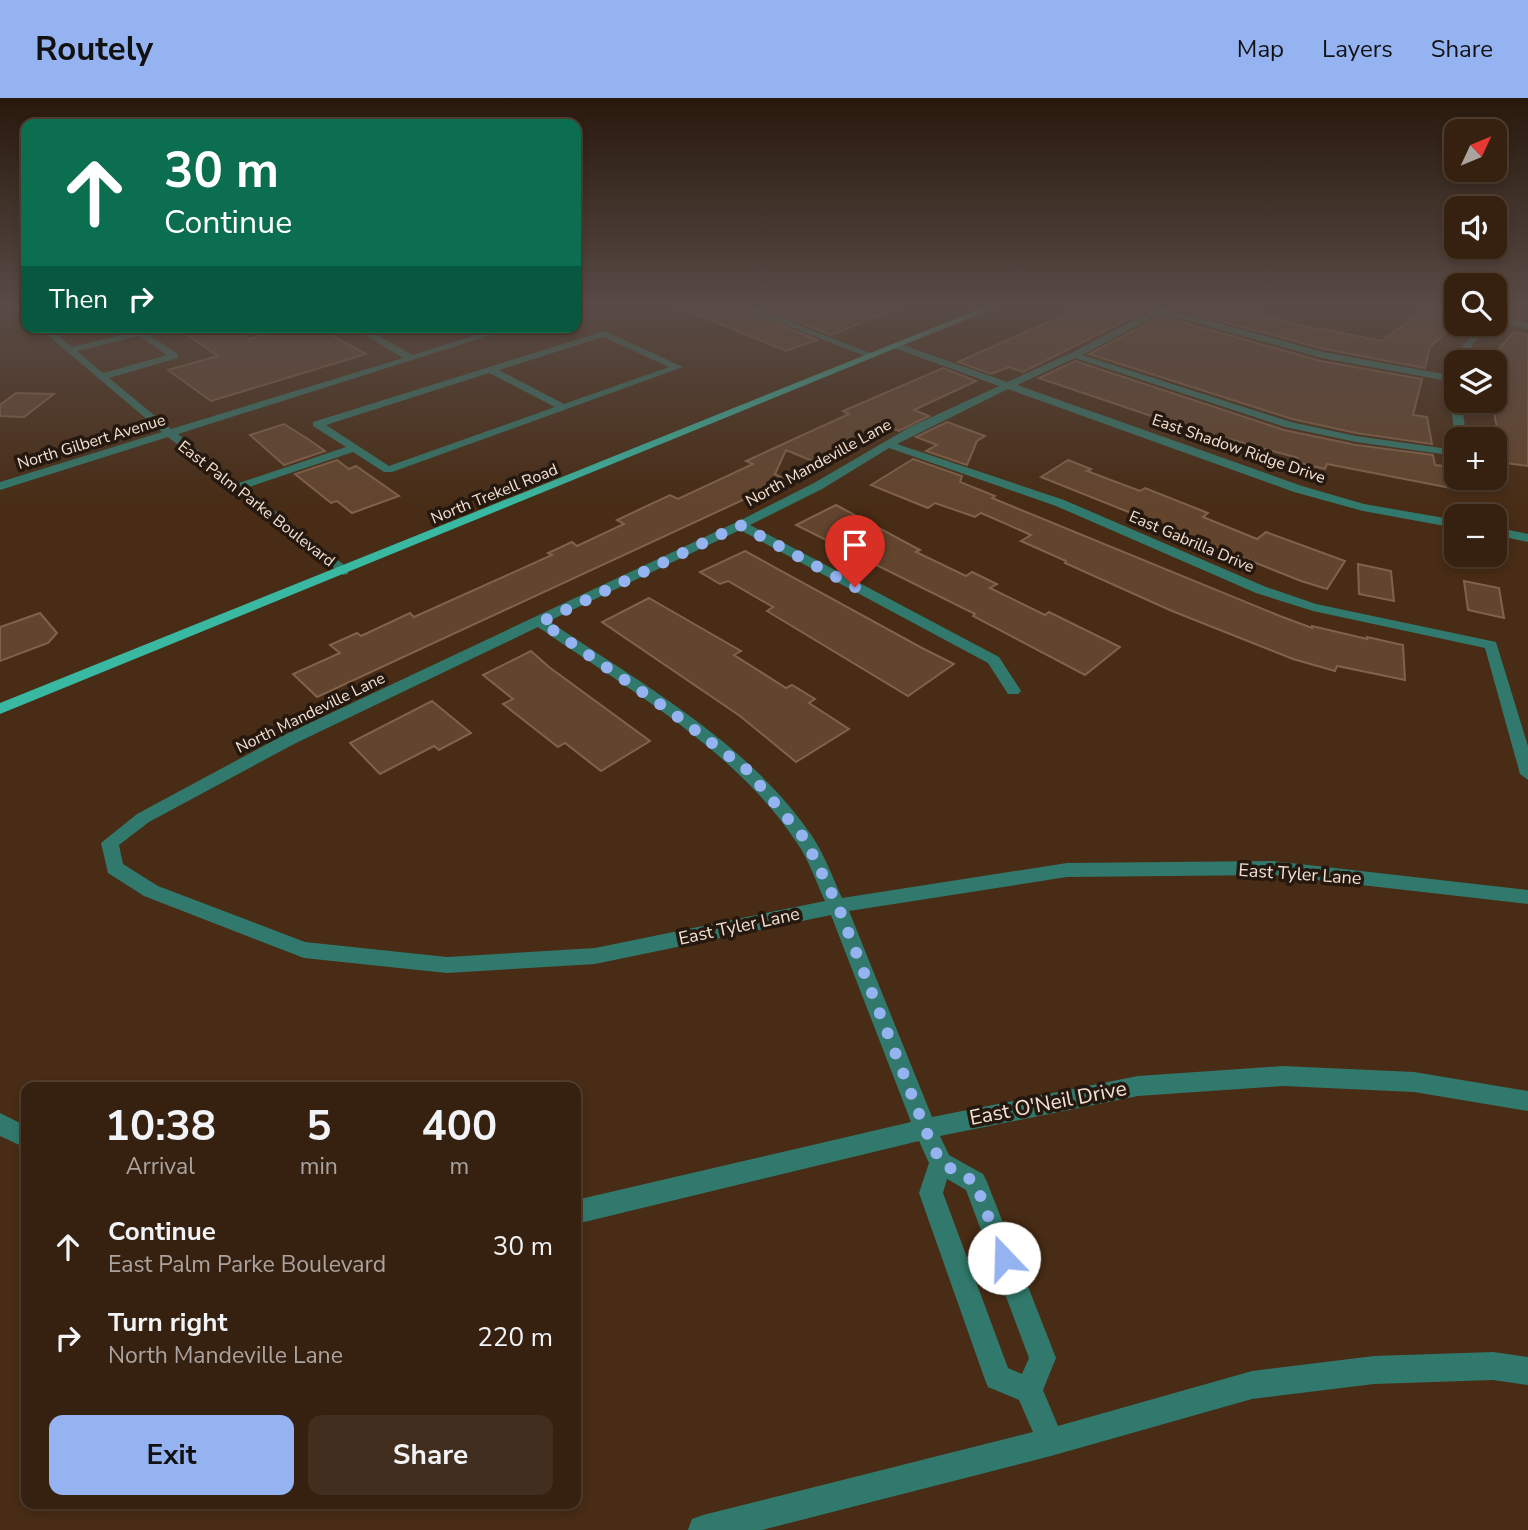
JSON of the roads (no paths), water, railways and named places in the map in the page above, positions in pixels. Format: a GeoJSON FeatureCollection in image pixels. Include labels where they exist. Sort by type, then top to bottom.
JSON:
{"type":"FeatureCollection","features":[{"type":"Feature","properties":{"kind":"main road","name":"North Trekell Road"},"geometry":{"type":"LineString","coordinates":[[0,709],[836,371]]}},
{"type":"Feature","properties":{"kind":"street","name":"East Palm Parke Boulevard"},"geometry":{"type":"LineString","coordinates":[[93,371],[343,571]]}},
{"type":"Feature","properties":{"kind":"street"},"geometry":{"type":"LineString","coordinates":[[100,377],[122,371]]}},
{"type":"Feature","properties":{"kind":"street","name":"North Gilbert Avenue"},"geometry":{"type":"LineString","coordinates":[[0,486],[365,371]]}},
{"type":"Feature","properties":{"kind":"street"},"geometry":{"type":"LineString","coordinates":[[488,371],[317,424],[388,470],[667,371]]}},
{"type":"Feature","properties":{"kind":"street"},"geometry":{"type":"LineString","coordinates":[[493,371],[562,408]]}},
{"type":"Feature","properties":{"kind":"street","name":"East Shadow Ridge Drive"},"geometry":{"type":"LineString","coordinates":[[965,371],[1298,489],[1363,507],[1444,522]]}},
{"type":"Feature","properties":{"kind":"street","name":"North Mandeville Lane"},"geometry":{"type":"LineString","coordinates":[[110,844],[143,818],[288,740],[541,622],[740,525],[818,486],[887,444],[1040,371]]}},
{"type":"Feature","properties":{"kind":"street"},"geometry":{"type":"LineString","coordinates":[[1123,371],[1289,425],[1356,439],[1444,451]]}},
{"type":"Feature","properties":{"kind":"street","name":"East Gabrilla Drive"},"geometry":{"type":"LineString","coordinates":[[887,444],[1059,503],[1273,594],[1312,607],[1491,645],[1528,774]]}},
{"type":"Feature","properties":{"kind":"street"},"geometry":{"type":"LineString","coordinates":[[238,487],[355,448]]}},
{"type":"Feature","properties":{"kind":"street"},"geometry":{"type":"LineString","coordinates":[[740,525],[994,660],[1013,691]]}},
{"type":"Feature","properties":{"kind":"street"},"geometry":{"type":"LineString","coordinates":[[1507,534],[1528,538]]}},
{"type":"Feature","properties":{"kind":"street"},"geometry":{"type":"LineString","coordinates":[[541,622],[670,711],[746,769],[805,839],[838,906],[925,1129],[941,1163],[975,1182],[1043,1358],[1029,1390]]}},
{"type":"Feature","properties":{"kind":"street","name":"East Tyler Lane"},"geometry":{"type":"LineString","coordinates":[[110,844],[116,868],[151,891],[304,950],[447,965],[595,956],[838,906],[1081,870],[1273,868],[1528,897]]}},
{"type":"Feature","properties":{"kind":"street","name":"East O'Neil Drive"},"geometry":{"type":"LineString","coordinates":[[581,1211],[925,1129],[1138,1086],[1283,1076],[1414,1082],[1528,1101]]}},
{"type":"Feature","properties":{"kind":"street"},"geometry":{"type":"LineString","coordinates":[[0,1124],[21,1134]]}},
{"type":"Feature","properties":{"kind":"street"},"geometry":{"type":"LineString","coordinates":[[941,1163],[931,1193],[998,1377],[1029,1390],[1051,1442]]}},
{"type":"Feature","properties":{"kind":"street"},"geometry":{"type":"LineString","coordinates":[[704,1530],[1051,1442],[1252,1385],[1374,1370],[1493,1366],[1528,1371]]}}]}
